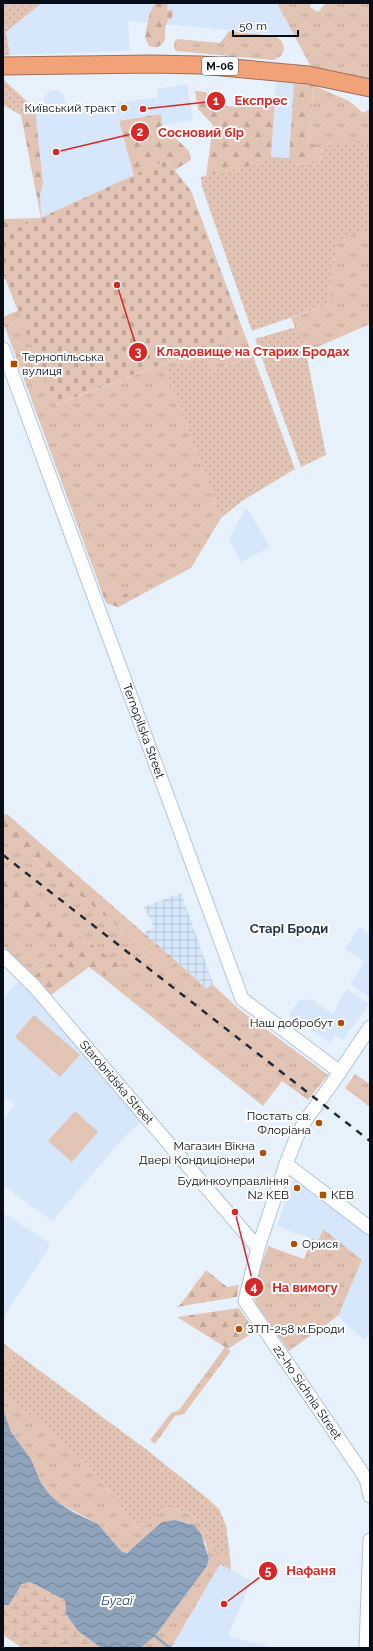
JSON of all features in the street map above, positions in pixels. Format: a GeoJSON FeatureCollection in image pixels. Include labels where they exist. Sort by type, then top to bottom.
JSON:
{"type":"FeatureCollection","features":[{"type":"Feature","properties":{"kind":"highway","name":"М-06"},"geometry":{"type":"LineString","coordinates":[[3,66],[151,64],[201,65],[308,75],[370,88]]}},
{"type":"Feature","properties":{"kind":"main road","name":"Ternopilska Street"},"geometry":{"type":"LineString","coordinates":[[3,348],[242,999],[340,1072]]}},
{"type":"Feature","properties":{"kind":"main road","name":"Starobridska Street"},"geometry":{"type":"LineString","coordinates":[[3,956],[34,986],[258,1248]]}},
{"type":"Feature","properties":{"kind":"main road","name":"22-ho Sichnia Street"},"geometry":{"type":"LineString","coordinates":[[370,1027],[302,1125],[286,1164],[258,1248],[245,1300],[361,1470],[367,1482],[370,1496]]}},
{"type":"Feature","properties":{"kind":"main road"},"geometry":{"type":"LineString","coordinates":[[286,1164],[370,1228]]}},
{"type":"Feature","properties":{"kind":"main road"},"geometry":{"type":"LineString","coordinates":[[366,1648],[370,1540]]}},
{"type":"Feature","properties":{"kind":"shaded area"},"geometry":{"type":"Polygon","coordinates":[[[42,3],[277,3],[294,36],[128,21],[130,51],[10,55],[6,32],[42,3]]]}},
{"type":"Feature","properties":{"kind":"shaded area"},"geometry":{"type":"Polygon","coordinates":[[[276,82],[294,83],[289,158],[271,157],[276,82]]]}},
{"type":"Feature","properties":{"kind":"shaded area"},"geometry":{"type":"Polygon","coordinates":[[[187,84],[193,120],[162,125],[161,114],[119,121],[134,176],[41,218],[21,115],[45,107],[44,98],[49,91],[53,90],[58,90],[63,94],[66,105],[116,107],[116,103],[158,97],[157,89],[187,84]]]}},
{"type":"Feature","properties":{"kind":"shaded area"},"geometry":{"type":"Polygon","coordinates":[[[246,507],[270,547],[241,562],[229,539],[246,507]]]}},
{"type":"Feature","properties":{"kind":"shaded area"},"geometry":{"type":"Polygon","coordinates":[[[181,893],[213,983],[208,989],[144,933],[154,927],[144,907],[181,893]]]}},
{"type":"Feature","properties":{"kind":"shaded area"},"geometry":{"type":"Polygon","coordinates":[[[360,927],[368,933],[370,931],[369,997],[350,984],[365,962],[345,949],[360,927]]]}},
{"type":"Feature","properties":{"kind":"shaded area"},"geometry":{"type":"Polygon","coordinates":[[[20,980],[142,1120],[125,1136],[52,1221],[3,1185],[3,1121],[15,1104],[3,1096],[3,998],[20,980]]]}},
{"type":"Feature","properties":{"kind":"shaded area"},"geometry":{"type":"Polygon","coordinates":[[[347,989],[369,1004],[343,1040],[335,1035],[330,1043],[289,1015],[299,1000],[312,1000],[334,1015],[338,1002],[347,989]]]}},
{"type":"Feature","properties":{"kind":"shaded area"},"geometry":{"type":"Polygon","coordinates":[[[294,1178],[370,1232],[370,1333],[364,1340],[338,1316],[362,1260],[322,1230],[318,1241],[277,1226],[294,1178]]]}},
{"type":"Feature","properties":{"kind":"shaded area"},"geometry":{"type":"Polygon","coordinates":[[[3,1213],[51,1244],[3,1318],[3,1213]]]}},
{"type":"Feature","properties":{"kind":"shaded area"},"geometry":{"type":"Polygon","coordinates":[[[220,1564],[251,1581],[228,1636],[275,1648],[171,1648],[220,1564]]]}},
{"type":"Feature","properties":{"kind":"green space"},"geometry":{"type":"Polygon","coordinates":[[[3,3],[42,3],[6,32],[10,55],[3,56],[3,3]]]}},
{"type":"Feature","properties":{"kind":"green space"},"geometry":{"type":"Polygon","coordinates":[[[157,3],[168,3],[167,10],[173,10],[172,19],[168,19],[165,29],[165,40],[157,47],[154,47],[149,46],[145,37],[149,16],[153,6],[157,3]]]}},
{"type":"Feature","properties":{"kind":"green space"},"geometry":{"type":"Polygon","coordinates":[[[277,3],[310,3],[311,8],[318,12],[326,3],[370,3],[370,82],[312,69],[277,3]]]}},
{"type":"Feature","properties":{"kind":"green space"},"geometry":{"type":"Polygon","coordinates":[[[229,31],[275,36],[282,42],[284,49],[283,52],[278,58],[273,60],[176,51],[174,48],[174,42],[177,39],[220,43],[229,31]]]}},
{"type":"Feature","properties":{"kind":"green space"},"geometry":{"type":"Polygon","coordinates":[[[3,79],[35,109],[21,115],[3,105],[3,79]]]}},
{"type":"Feature","properties":{"kind":"green space"},"geometry":{"type":"Polygon","coordinates":[[[294,83],[313,85],[309,143],[323,150],[319,163],[294,165],[289,158],[294,83]]]}},
{"type":"Feature","properties":{"kind":"green space"},"geometry":{"type":"Polygon","coordinates":[[[313,85],[349,101],[363,113],[370,109],[370,324],[306,352],[291,318],[327,305],[338,238],[368,231],[326,147],[323,150],[309,144],[313,85]]]}},
{"type":"Feature","properties":{"kind":"green space"},"geometry":{"type":"Polygon","coordinates":[[[195,91],[206,92],[216,103],[230,106],[244,104],[257,96],[275,97],[271,157],[260,164],[206,176],[213,125],[198,109],[195,91]]]}},
{"type":"Feature","properties":{"kind":"green space"},"geometry":{"type":"Polygon","coordinates":[[[35,109],[43,184],[40,195],[41,218],[21,115],[35,109]]]}},
{"type":"Feature","properties":{"kind":"green space"},"geometry":{"type":"Polygon","coordinates":[[[161,114],[162,125],[189,151],[191,160],[175,170],[167,160],[134,176],[119,121],[161,114]]]}},
{"type":"Feature","properties":{"kind":"green space"},"geometry":{"type":"Polygon","coordinates":[[[366,139],[368,231],[338,239],[327,305],[252,331],[202,187],[201,177],[260,164],[271,157],[289,158],[294,165],[319,163],[323,150],[326,147],[366,139]]]}},
{"type":"Feature","properties":{"kind":"green space"},"geometry":{"type":"Polygon","coordinates":[[[167,160],[191,191],[244,333],[55,405],[3,273],[3,235],[167,160]]]}},
{"type":"Feature","properties":{"kind":"green space"},"geometry":{"type":"Polygon","coordinates":[[[41,218],[3,235],[3,219],[41,218]]]}},
{"type":"Feature","properties":{"kind":"green space"},"geometry":{"type":"Polygon","coordinates":[[[19,310],[56,405],[244,333],[253,356],[211,372],[166,370],[221,518],[191,568],[118,607],[106,603],[3,322],[3,317],[19,310]]]}},
{"type":"Feature","properties":{"kind":"green space"},"geometry":{"type":"Polygon","coordinates":[[[296,327],[306,352],[326,455],[301,467],[255,339],[296,327]]]}},
{"type":"Feature","properties":{"kind":"green space"},"geometry":{"type":"Polygon","coordinates":[[[253,356],[295,469],[242,501],[221,518],[166,370],[204,357],[211,372],[253,356]]]}},
{"type":"Feature","properties":{"kind":"green space"},"geometry":{"type":"Polygon","coordinates":[[[104,581],[119,592],[127,594],[129,599],[127,603],[118,607],[106,603],[98,582],[104,581]]]}},
{"type":"Feature","properties":{"kind":"green space"},"geometry":{"type":"Polygon","coordinates":[[[7,814],[176,961],[169,967],[3,834],[3,815],[7,814]]]}},
{"type":"Feature","properties":{"kind":"green space"},"geometry":{"type":"Polygon","coordinates":[[[3,834],[169,967],[176,961],[207,989],[212,984],[240,1010],[328,1075],[308,1100],[282,1081],[263,1106],[67,949],[34,976],[3,946],[3,834]]]}},
{"type":"Feature","properties":{"kind":"green space"},"geometry":{"type":"Polygon","coordinates":[[[3,879],[118,964],[123,971],[120,975],[107,977],[89,967],[51,995],[34,976],[67,949],[32,921],[32,910],[18,906],[3,898],[3,879]]]}},
{"type":"Feature","properties":{"kind":"green space"},"geometry":{"type":"Polygon","coordinates":[[[34,1015],[80,1055],[60,1077],[15,1037],[34,1015]]]}},
{"type":"Feature","properties":{"kind":"green space"},"geometry":{"type":"Polygon","coordinates":[[[355,1074],[370,1084],[370,1107],[345,1088],[355,1074]]]}},
{"type":"Feature","properties":{"kind":"green space"},"geometry":{"type":"Polygon","coordinates":[[[75,1111],[98,1132],[72,1162],[48,1141],[75,1111]]]}},
{"type":"Feature","properties":{"kind":"green space"},"geometry":{"type":"Polygon","coordinates":[[[323,1229],[362,1260],[338,1316],[289,1351],[256,1304],[254,1297],[255,1283],[268,1246],[304,1259],[312,1238],[318,1241],[323,1229]]]}},
{"type":"Feature","properties":{"kind":"green space"},"geometry":{"type":"Polygon","coordinates":[[[206,1270],[227,1287],[239,1285],[237,1297],[176,1307],[180,1305],[206,1270]]]}},
{"type":"Feature","properties":{"kind":"green space"},"geometry":{"type":"Polygon","coordinates":[[[239,1308],[255,1331],[228,1349],[177,1317],[239,1308]]]}},
{"type":"Feature","properties":{"kind":"green space"},"geometry":{"type":"Polygon","coordinates":[[[3,1343],[16,1353],[3,1372],[3,1343]]]}},
{"type":"Feature","properties":{"kind":"green space"},"geometry":{"type":"Polygon","coordinates":[[[225,1347],[231,1351],[184,1414],[175,1416],[155,1444],[150,1440],[171,1413],[179,1410],[225,1347]]]}},
{"type":"Feature","properties":{"kind":"green space"},"geometry":{"type":"Polygon","coordinates":[[[16,1353],[147,1450],[219,1509],[226,1525],[230,1556],[215,1557],[204,1526],[187,1512],[172,1509],[162,1510],[138,1529],[88,1464],[3,1391],[3,1372],[16,1353]]]}},
{"type":"Feature","properties":{"kind":"green space"},"geometry":{"type":"Polygon","coordinates":[[[3,1391],[88,1464],[137,1528],[162,1510],[172,1509],[186,1512],[204,1526],[215,1556],[230,1556],[231,1570],[220,1564],[171,1648],[140,1648],[155,1636],[207,1566],[209,1559],[205,1542],[189,1523],[175,1520],[126,1553],[122,1552],[98,1524],[59,1503],[49,1494],[41,1483],[31,1459],[11,1432],[3,1409],[3,1391]]]}},
{"type":"Feature","properties":{"kind":"green space"},"geometry":{"type":"Polygon","coordinates":[[[30,1582],[65,1600],[66,1614],[78,1631],[101,1648],[22,1648],[3,1635],[3,1605],[9,1605],[22,1584],[30,1582]]]}},
{"type":"Feature","properties":{"kind":"water","name":"Бугаї"},"geometry":{"type":"Polygon","coordinates":[[[3,1409],[11,1432],[31,1459],[41,1483],[49,1494],[73,1512],[98,1524],[122,1552],[127,1553],[162,1522],[175,1520],[194,1525],[201,1534],[209,1559],[207,1566],[155,1636],[140,1648],[101,1648],[78,1631],[66,1614],[65,1600],[30,1582],[22,1584],[9,1605],[3,1605],[3,1409]]]}},
{"type":"Feature","properties":{"kind":"waterway"},"geometry":{"type":"LineString","coordinates":[[155,1636],[170,1648]]}},
{"type":"Feature","properties":{"kind":"railway"},"geometry":{"type":"LineString","coordinates":[[3,855],[370,1141]]}},
{"type":"Feature","properties":{"kind":"place","name":"Київський тракт"},"geometry":{"type":"Point","coordinates":[124,108]}},
{"type":"Feature","properties":{"kind":"place","name":"Експрес"},"geometry":{"type":"Point","coordinates":[143,109]}},
{"type":"Feature","properties":{"kind":"place","name":"Сосновий бір"},"geometry":{"type":"Point","coordinates":[56,152]}},
{"type":"Feature","properties":{"kind":"place","name":"Кладовище на Старих Бродах"},"geometry":{"type":"Point","coordinates":[117,285]}},
{"type":"Feature","properties":{"kind":"place","name":"Тернопільська вулиця"},"geometry":{"type":"Point","coordinates":[14,364]}},
{"type":"Feature","properties":{"kind":"place","name":"Наш добробут"},"geometry":{"type":"Point","coordinates":[341,1023]}},
{"type":"Feature","properties":{"kind":"place","name":"Постать св. Флоріана"},"geometry":{"type":"Point","coordinates":[319,1123]}},
{"type":"Feature","properties":{"kind":"place","name":"Магазин Вікна Двері Кондиціонери"},"geometry":{"type":"Point","coordinates":[263,1153]}},
{"type":"Feature","properties":{"kind":"place","name":"Будинкоуправління N2 КЕВ"},"geometry":{"type":"Point","coordinates":[297,1188]}},
{"type":"Feature","properties":{"kind":"place","name":"КЕВ"},"geometry":{"type":"Point","coordinates":[323,1195]}},
{"type":"Feature","properties":{"kind":"place","name":"На вимогу"},"geometry":{"type":"Point","coordinates":[235,1212]}},
{"type":"Feature","properties":{"kind":"place","name":"Орися"},"geometry":{"type":"Point","coordinates":[294,1244]}},
{"type":"Feature","properties":{"kind":"place","name":"ЗТП-258 м.Броди"},"geometry":{"type":"Point","coordinates":[239,1329]}},
{"type":"Feature","properties":{"kind":"place","name":"Нафаня"},"geometry":{"type":"Point","coordinates":[224,1604]}},
{"type":"Feature","properties":{"kind":"district","name":"Старі Броди"},"geometry":{"type":"Point","coordinates":[289,928]}}]}
